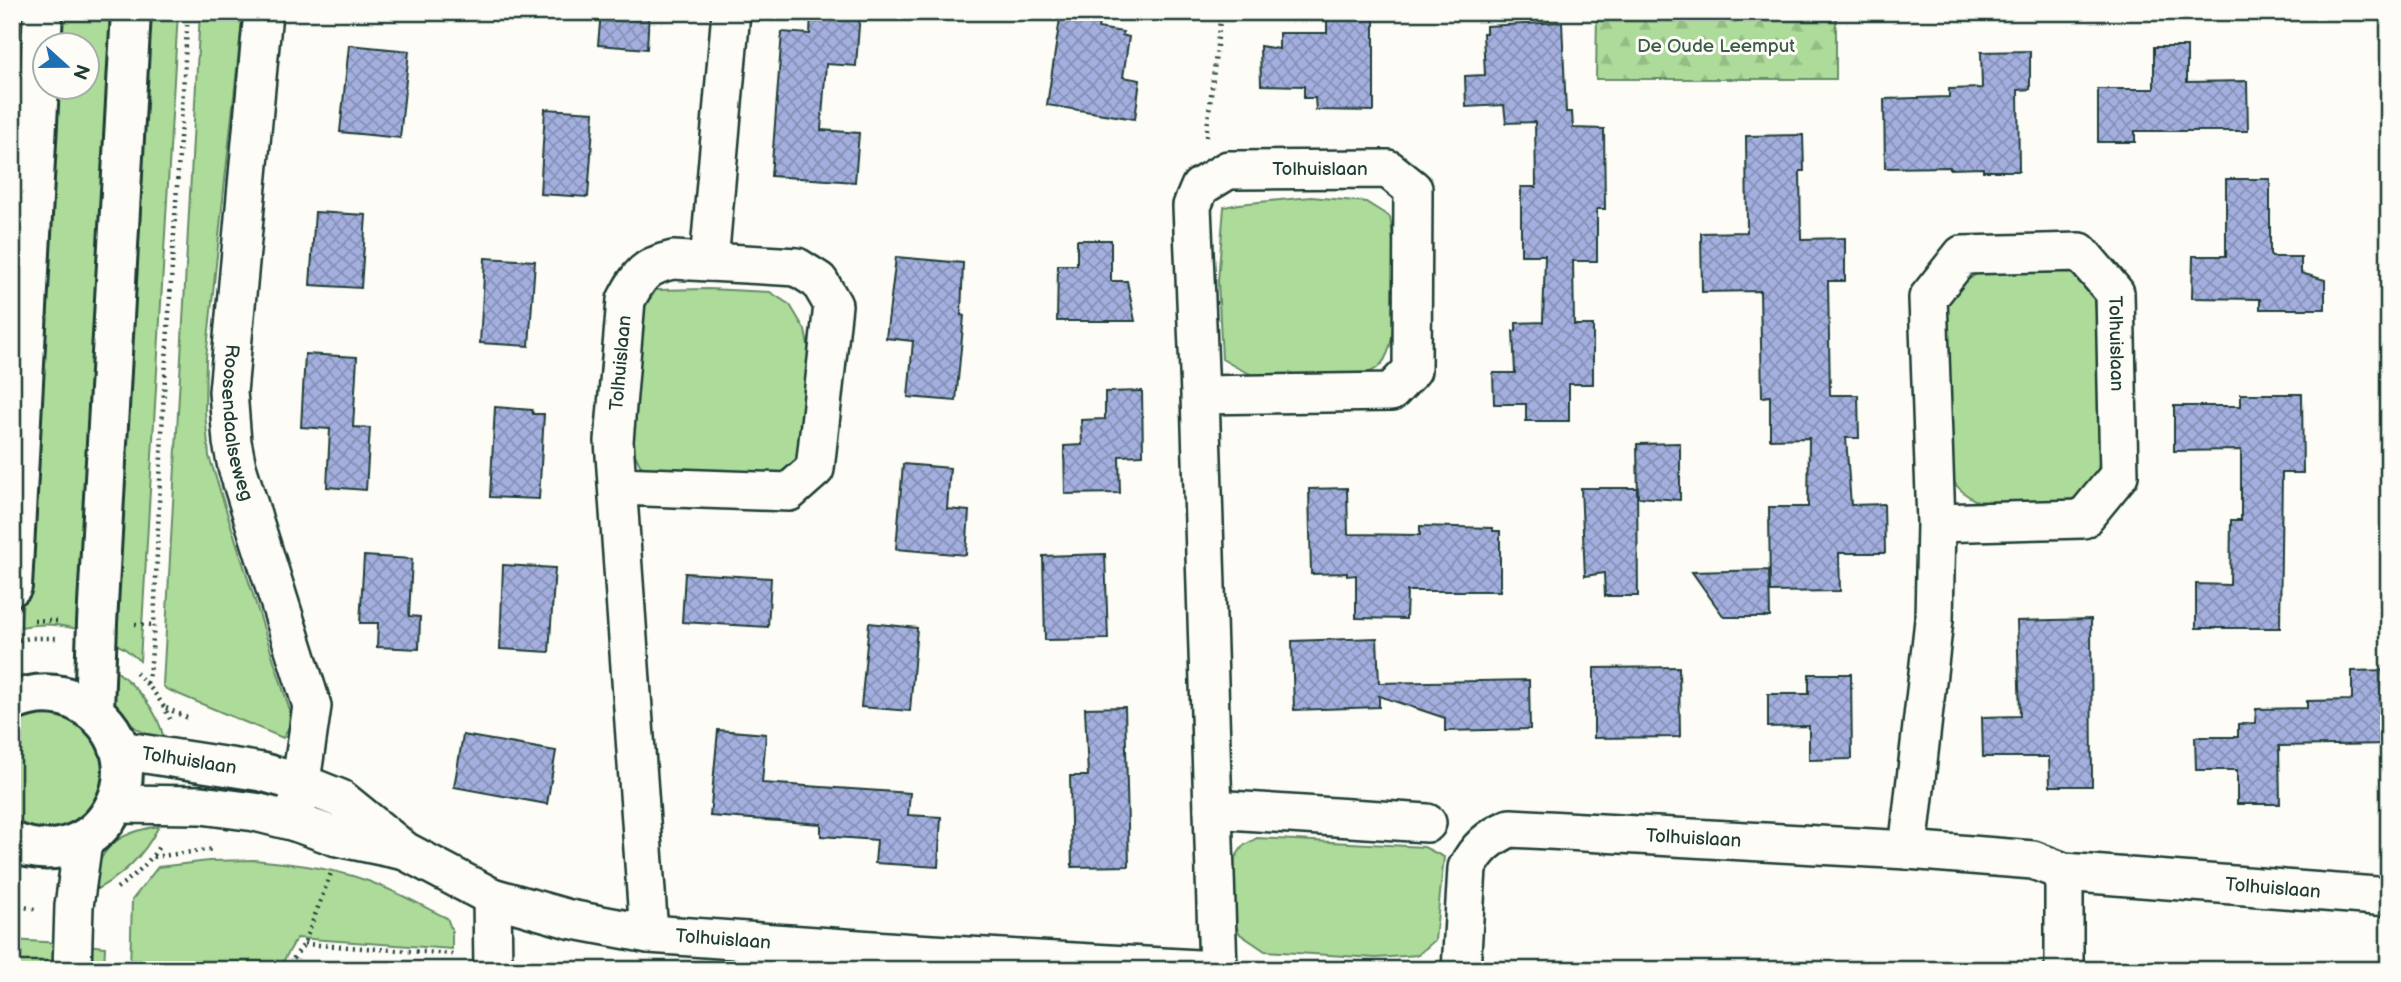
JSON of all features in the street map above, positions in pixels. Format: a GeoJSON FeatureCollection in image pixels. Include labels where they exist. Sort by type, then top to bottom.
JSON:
{"type":"FeatureCollection","features":[{"type":"Feature","properties":{"kind":"street"},"geometry":{"type":"LineString","coordinates":[[12,586],[43,12]]}},
{"type":"Feature","properties":{"kind":"street"},"geometry":{"type":"LineString","coordinates":[[94,711],[131,12]]}},
{"type":"Feature","properties":{"kind":"street","name":"Roosendaalseweg"},"geometry":{"type":"LineString","coordinates":[[263,12],[229,366],[229,416],[237,467],[312,706],[295,821]]}},
{"type":"Feature","properties":{"kind":"street"},"geometry":{"type":"LineString","coordinates":[[709,262],[731,12]]}},
{"type":"Feature","properties":{"kind":"street","name":"Tolhuislaan"},"geometry":{"type":"LineString","coordinates":[[120,750],[262,772],[301,783],[341,799],[405,851],[492,897],[569,919],[649,934],[915,962],[1217,970],[1192,206],[1200,187],[1228,170],[1388,169],[1413,189],[1412,370],[1391,392],[1200,395]]}},
{"type":"Feature","properties":{"kind":"street","name":"Tolhuislaan"},"geometry":{"type":"LineString","coordinates":[[1908,850],[1934,620],[1936,523],[1928,298],[1962,255],[2080,252],[2115,293],[2119,475],[2083,519],[1936,523]]}},
{"type":"Feature","properties":{"kind":"street","name":"Tolhuislaan"},"geometry":{"type":"LineString","coordinates":[[618,486],[789,492],[815,469],[833,305],[819,281],[797,267],[673,260],[653,264],[636,279],[626,300],[614,441],[649,934]]}},
{"type":"Feature","properties":{"kind":"street"},"geometry":{"type":"LineString","coordinates":[[12,702],[24,696],[48,694],[73,699],[94,711],[110,728],[120,750],[123,777],[117,804],[103,825],[83,841],[57,850],[28,849],[12,842]]}},
{"type":"Feature","properties":{"kind":"street","name":"Tolhuislaan"},"geometry":{"type":"LineString","coordinates":[[117,804],[201,805],[255,812],[295,821],[337,837],[405,851]]}},
{"type":"Feature","properties":{"kind":"street"},"geometry":{"type":"LineString","coordinates":[[1213,809],[1427,823]]}},
{"type":"Feature","properties":{"kind":"street","name":"Tolhuislaan"},"geometry":{"type":"LineString","coordinates":[[1461,970],[1467,868],[1484,843],[1510,828],[1908,850],[2033,860],[2064,872],[2389,897]]}},
{"type":"Feature","properties":{"kind":"street"},"geometry":{"type":"LineString","coordinates":[[72,970],[74,906],[83,841]]}},
{"type":"Feature","properties":{"kind":"street"},"geometry":{"type":"LineString","coordinates":[[2064,872],[2064,970]]}},
{"type":"Feature","properties":{"kind":"street"},"geometry":{"type":"LineString","coordinates":[[492,897],[493,963]]}},
{"type":"Feature","properties":{"kind":"path"},"geometry":{"type":"LineString","coordinates":[[147,683],[153,638],[164,394],[188,12]]}},
{"type":"Feature","properties":{"kind":"path"},"geometry":{"type":"LineString","coordinates":[[1200,187],[1221,12]]}},
{"type":"Feature","properties":{"kind":"path"},"geometry":{"type":"LineString","coordinates":[[285,970],[304,944],[332,868],[337,837]]}},
{"type":"Feature","properties":{"kind":"path"},"geometry":{"type":"LineString","coordinates":[[304,944],[493,963]]}},
{"type":"Feature","properties":{"kind":"green space"},"geometry":{"type":"Polygon","coordinates":[[[12,12],[33,12],[12,334],[12,12]]]}},
{"type":"Feature","properties":{"kind":"green space"},"geometry":{"type":"Polygon","coordinates":[[[59,12],[116,12],[81,630],[51,625],[21,627],[53,102],[102,102],[102,32],[58,32],[59,12]]]}},
{"type":"Feature","properties":{"kind":"green space"},"geometry":{"type":"Polygon","coordinates":[[[145,12],[178,12],[140,661],[124,648],[109,641],[145,12]]]}},
{"type":"Feature","properties":{"kind":"green space"},"geometry":{"type":"Polygon","coordinates":[[[200,12],[243,12],[206,358],[205,412],[209,456],[290,711],[289,727],[283,738],[166,689],[163,685],[200,12]]]}},
{"type":"Feature","properties":{"kind":"green space","name":"De Oude Leemput"},"geometry":{"type":"Polygon","coordinates":[[[1597,12],[1836,12],[1836,79],[1596,79],[1597,12]]]}},
{"type":"Feature","properties":{"kind":"green space"},"geometry":{"type":"Polygon","coordinates":[[[1311,197],[1366,202],[1390,217],[1396,297],[1391,341],[1386,358],[1377,368],[1364,374],[1290,380],[1259,377],[1222,359],[1218,281],[1224,207],[1311,197]]]}},
{"type":"Feature","properties":{"kind":"green space"},"geometry":{"type":"Polygon","coordinates":[[[2060,268],[2086,284],[2095,307],[2101,381],[2098,469],[2080,495],[2066,501],[2007,506],[1980,502],[1965,494],[1952,480],[1944,315],[1951,293],[1979,272],[2060,268]]]}},
{"type":"Feature","properties":{"kind":"green space"},"geometry":{"type":"Polygon","coordinates":[[[656,290],[770,292],[790,305],[805,330],[810,356],[806,438],[796,465],[778,478],[658,476],[640,465],[630,444],[639,315],[656,290]]]}},
{"type":"Feature","properties":{"kind":"green space"},"geometry":{"type":"Polygon","coordinates":[[[110,666],[144,698],[157,718],[164,740],[138,730],[121,714],[112,693],[110,666]]]}},
{"type":"Feature","properties":{"kind":"green space"},"geometry":{"type":"Polygon","coordinates":[[[37,714],[54,715],[82,727],[92,737],[103,764],[98,796],[92,807],[75,823],[51,833],[12,824],[12,723],[37,714]]]}},
{"type":"Feature","properties":{"kind":"green space"},"geometry":{"type":"Polygon","coordinates":[[[159,826],[131,865],[91,892],[99,864],[112,845],[131,833],[159,826]]]}},
{"type":"Feature","properties":{"kind":"green space"},"geometry":{"type":"Polygon","coordinates":[[[1257,838],[1424,847],[1444,857],[1435,940],[1418,955],[1376,958],[1265,951],[1240,934],[1234,923],[1233,861],[1243,846],[1257,838]]]}},
{"type":"Feature","properties":{"kind":"green space"},"geometry":{"type":"Polygon","coordinates":[[[254,860],[336,872],[391,891],[447,918],[452,931],[452,949],[297,938],[278,970],[130,970],[132,900],[158,867],[209,861],[254,860]]]}},
{"type":"Feature","properties":{"kind":"green space"},"geometry":{"type":"Polygon","coordinates":[[[12,940],[60,943],[59,970],[12,970],[12,940]]]}},
{"type":"Feature","properties":{"kind":"green space"},"geometry":{"type":"Polygon","coordinates":[[[86,945],[105,947],[104,970],[85,970],[86,945]]]}},
{"type":"Feature","properties":{"kind":"building"},"geometry":{"type":"Polygon","coordinates":[[[601,12],[649,12],[647,49],[598,45],[601,12]]]}},
{"type":"Feature","properties":{"kind":"building"},"geometry":{"type":"Polygon","coordinates":[[[811,12],[860,12],[856,66],[826,64],[821,130],[859,133],[855,182],[771,176],[782,32],[810,34],[811,12]]]}},
{"type":"Feature","properties":{"kind":"building"},"geometry":{"type":"Polygon","coordinates":[[[1061,12],[1100,17],[1098,28],[1123,32],[1122,35],[1129,37],[1123,77],[1140,80],[1135,119],[1047,105],[1061,12]]]}},
{"type":"Feature","properties":{"kind":"building"},"geometry":{"type":"Polygon","coordinates":[[[1327,18],[1374,19],[1374,111],[1316,110],[1315,98],[1304,98],[1304,86],[1261,85],[1260,46],[1279,49],[1279,33],[1327,33],[1327,18]]]}},
{"type":"Feature","properties":{"kind":"building"},"geometry":{"type":"Polygon","coordinates":[[[1562,22],[1566,112],[1572,112],[1573,128],[1604,129],[1605,209],[1597,209],[1597,261],[1573,261],[1574,325],[1593,325],[1593,384],[1569,384],[1569,421],[1526,421],[1526,404],[1494,404],[1493,373],[1515,373],[1513,331],[1516,331],[1516,323],[1543,322],[1545,255],[1521,255],[1521,187],[1536,187],[1535,122],[1506,123],[1504,105],[1466,107],[1465,76],[1485,75],[1483,33],[1486,33],[1486,26],[1562,22]]]}},
{"type":"Feature","properties":{"kind":"building"},"geometry":{"type":"Polygon","coordinates":[[[349,45],[409,51],[400,138],[340,132],[349,45]]]}},
{"type":"Feature","properties":{"kind":"building"},"geometry":{"type":"Polygon","coordinates":[[[2154,47],[2187,47],[2187,82],[2247,81],[2248,131],[2135,131],[2135,142],[2098,142],[2098,89],[2154,89],[2154,47]]]}},
{"type":"Feature","properties":{"kind":"building"},"geometry":{"type":"Polygon","coordinates":[[[2030,51],[2030,89],[2018,90],[2019,171],[1950,167],[1885,168],[1884,99],[1949,97],[1949,89],[1982,88],[1981,52],[2030,51]]]}},
{"type":"Feature","properties":{"kind":"building"},"geometry":{"type":"Polygon","coordinates":[[[545,109],[594,112],[588,197],[540,194],[545,109]]]}},
{"type":"Feature","properties":{"kind":"building"},"geometry":{"type":"Polygon","coordinates":[[[1803,135],[1804,171],[1800,171],[1801,239],[1845,238],[1845,281],[1828,281],[1830,395],[1858,395],[1859,438],[1846,438],[1851,505],[1884,504],[1885,553],[1839,553],[1840,591],[1770,592],[1769,507],[1808,507],[1809,438],[1770,439],[1770,396],[1762,397],[1760,291],[1702,292],[1701,233],[1747,232],[1746,136],[1803,135]]]}},
{"type":"Feature","properties":{"kind":"building"},"geometry":{"type":"Polygon","coordinates":[[[2226,179],[2270,179],[2270,255],[2301,257],[2301,273],[2325,280],[2325,309],[2260,309],[2260,299],[2192,298],[2193,256],[2226,256],[2226,179]]]}},
{"type":"Feature","properties":{"kind":"building"},"geometry":{"type":"Polygon","coordinates":[[[315,212],[366,215],[361,288],[310,285],[315,212]]]}},
{"type":"Feature","properties":{"kind":"building"},"geometry":{"type":"Polygon","coordinates":[[[1077,240],[1111,240],[1111,281],[1127,281],[1135,321],[1057,321],[1058,265],[1077,265],[1077,240]]]}},
{"type":"Feature","properties":{"kind":"building"},"geometry":{"type":"Polygon","coordinates":[[[896,257],[963,263],[961,315],[964,316],[956,401],[908,397],[913,341],[886,338],[896,257]]]}},
{"type":"Feature","properties":{"kind":"building"},"geometry":{"type":"Polygon","coordinates":[[[485,258],[535,261],[529,346],[480,343],[485,258]]]}},
{"type":"Feature","properties":{"kind":"building"},"geometry":{"type":"Polygon","coordinates":[[[305,354],[357,357],[353,427],[370,428],[366,490],[327,487],[330,429],[301,427],[305,354]]]}},
{"type":"Feature","properties":{"kind":"building"},"geometry":{"type":"Polygon","coordinates":[[[1142,391],[1143,455],[1119,456],[1120,493],[1065,494],[1064,446],[1082,445],[1081,420],[1105,419],[1105,392],[1142,391]]]}},
{"type":"Feature","properties":{"kind":"building"},"geometry":{"type":"Polygon","coordinates":[[[2241,394],[2302,394],[2303,473],[2282,473],[2280,628],[2196,628],[2196,584],[2230,585],[2231,520],[2241,520],[2241,450],[2174,451],[2174,406],[2241,406],[2241,394]]]}},
{"type":"Feature","properties":{"kind":"building"},"geometry":{"type":"Polygon","coordinates":[[[495,407],[532,410],[533,414],[544,414],[539,499],[490,497],[495,407]]]}},
{"type":"Feature","properties":{"kind":"building"},"geometry":{"type":"Polygon","coordinates":[[[1680,443],[1680,500],[1638,497],[1637,444],[1680,443]]]}},
{"type":"Feature","properties":{"kind":"building"},"geometry":{"type":"Polygon","coordinates":[[[903,464],[950,468],[947,509],[969,511],[966,555],[896,549],[903,464]]]}},
{"type":"Feature","properties":{"kind":"building"},"geometry":{"type":"Polygon","coordinates":[[[1347,488],[1348,534],[1420,535],[1420,526],[1493,528],[1493,531],[1500,531],[1500,591],[1407,591],[1406,619],[1356,618],[1356,575],[1311,574],[1309,489],[1347,488]]]}},
{"type":"Feature","properties":{"kind":"building"},"geometry":{"type":"Polygon","coordinates":[[[1581,488],[1637,488],[1638,596],[1605,596],[1604,573],[1585,576],[1581,488]]]}},
{"type":"Feature","properties":{"kind":"building"},"geometry":{"type":"Polygon","coordinates":[[[1105,554],[1108,639],[1045,640],[1043,556],[1105,554]]]}},
{"type":"Feature","properties":{"kind":"building"},"geometry":{"type":"Polygon","coordinates":[[[364,556],[412,559],[409,616],[420,617],[419,649],[377,647],[378,623],[360,623],[364,556]]]}},
{"type":"Feature","properties":{"kind":"building"},"geometry":{"type":"Polygon","coordinates":[[[503,565],[555,568],[549,652],[500,649],[503,565]]]}},
{"type":"Feature","properties":{"kind":"building"},"geometry":{"type":"Polygon","coordinates":[[[1769,570],[1770,617],[1724,617],[1692,572],[1769,570]]]}},
{"type":"Feature","properties":{"kind":"building"},"geometry":{"type":"Polygon","coordinates":[[[685,573],[771,578],[768,627],[682,622],[685,573]]]}},
{"type":"Feature","properties":{"kind":"building"},"geometry":{"type":"Polygon","coordinates":[[[2091,619],[2092,786],[2050,786],[2049,757],[1983,757],[1982,717],[2020,716],[2017,621],[2091,619]]]}},
{"type":"Feature","properties":{"kind":"building"},"geometry":{"type":"Polygon","coordinates":[[[869,623],[917,628],[910,711],[861,707],[869,623]]]}},
{"type":"Feature","properties":{"kind":"building"},"geometry":{"type":"Polygon","coordinates":[[[1377,638],[1379,683],[1529,680],[1530,729],[1445,731],[1445,718],[1379,696],[1379,707],[1294,710],[1292,641],[1377,638]]]}},
{"type":"Feature","properties":{"kind":"building"},"geometry":{"type":"Polygon","coordinates":[[[1679,667],[1680,737],[1594,738],[1594,668],[1679,667]]]}},
{"type":"Feature","properties":{"kind":"building"},"geometry":{"type":"Polygon","coordinates":[[[2389,670],[2389,744],[2279,746],[2280,804],[2237,804],[2237,770],[2196,770],[2195,737],[2238,737],[2238,724],[2255,723],[2256,709],[2307,708],[2307,701],[2352,700],[2352,671],[2389,670]]]}},
{"type":"Feature","properties":{"kind":"building"},"geometry":{"type":"Polygon","coordinates":[[[1809,674],[1851,674],[1852,759],[1809,760],[1809,726],[1768,727],[1768,694],[1809,694],[1809,674]]]}},
{"type":"Feature","properties":{"kind":"building"},"geometry":{"type":"Polygon","coordinates":[[[1125,707],[1129,866],[1072,867],[1070,776],[1088,776],[1085,708],[1125,707]]]}},
{"type":"Feature","properties":{"kind":"building"},"geometry":{"type":"Polygon","coordinates":[[[718,730],[766,734],[762,783],[910,793],[908,815],[941,817],[938,867],[875,863],[877,840],[821,836],[821,824],[710,816],[718,730]]]}},
{"type":"Feature","properties":{"kind":"building"},"geometry":{"type":"Polygon","coordinates":[[[463,735],[556,751],[547,804],[454,787],[463,735]]]}}]}
